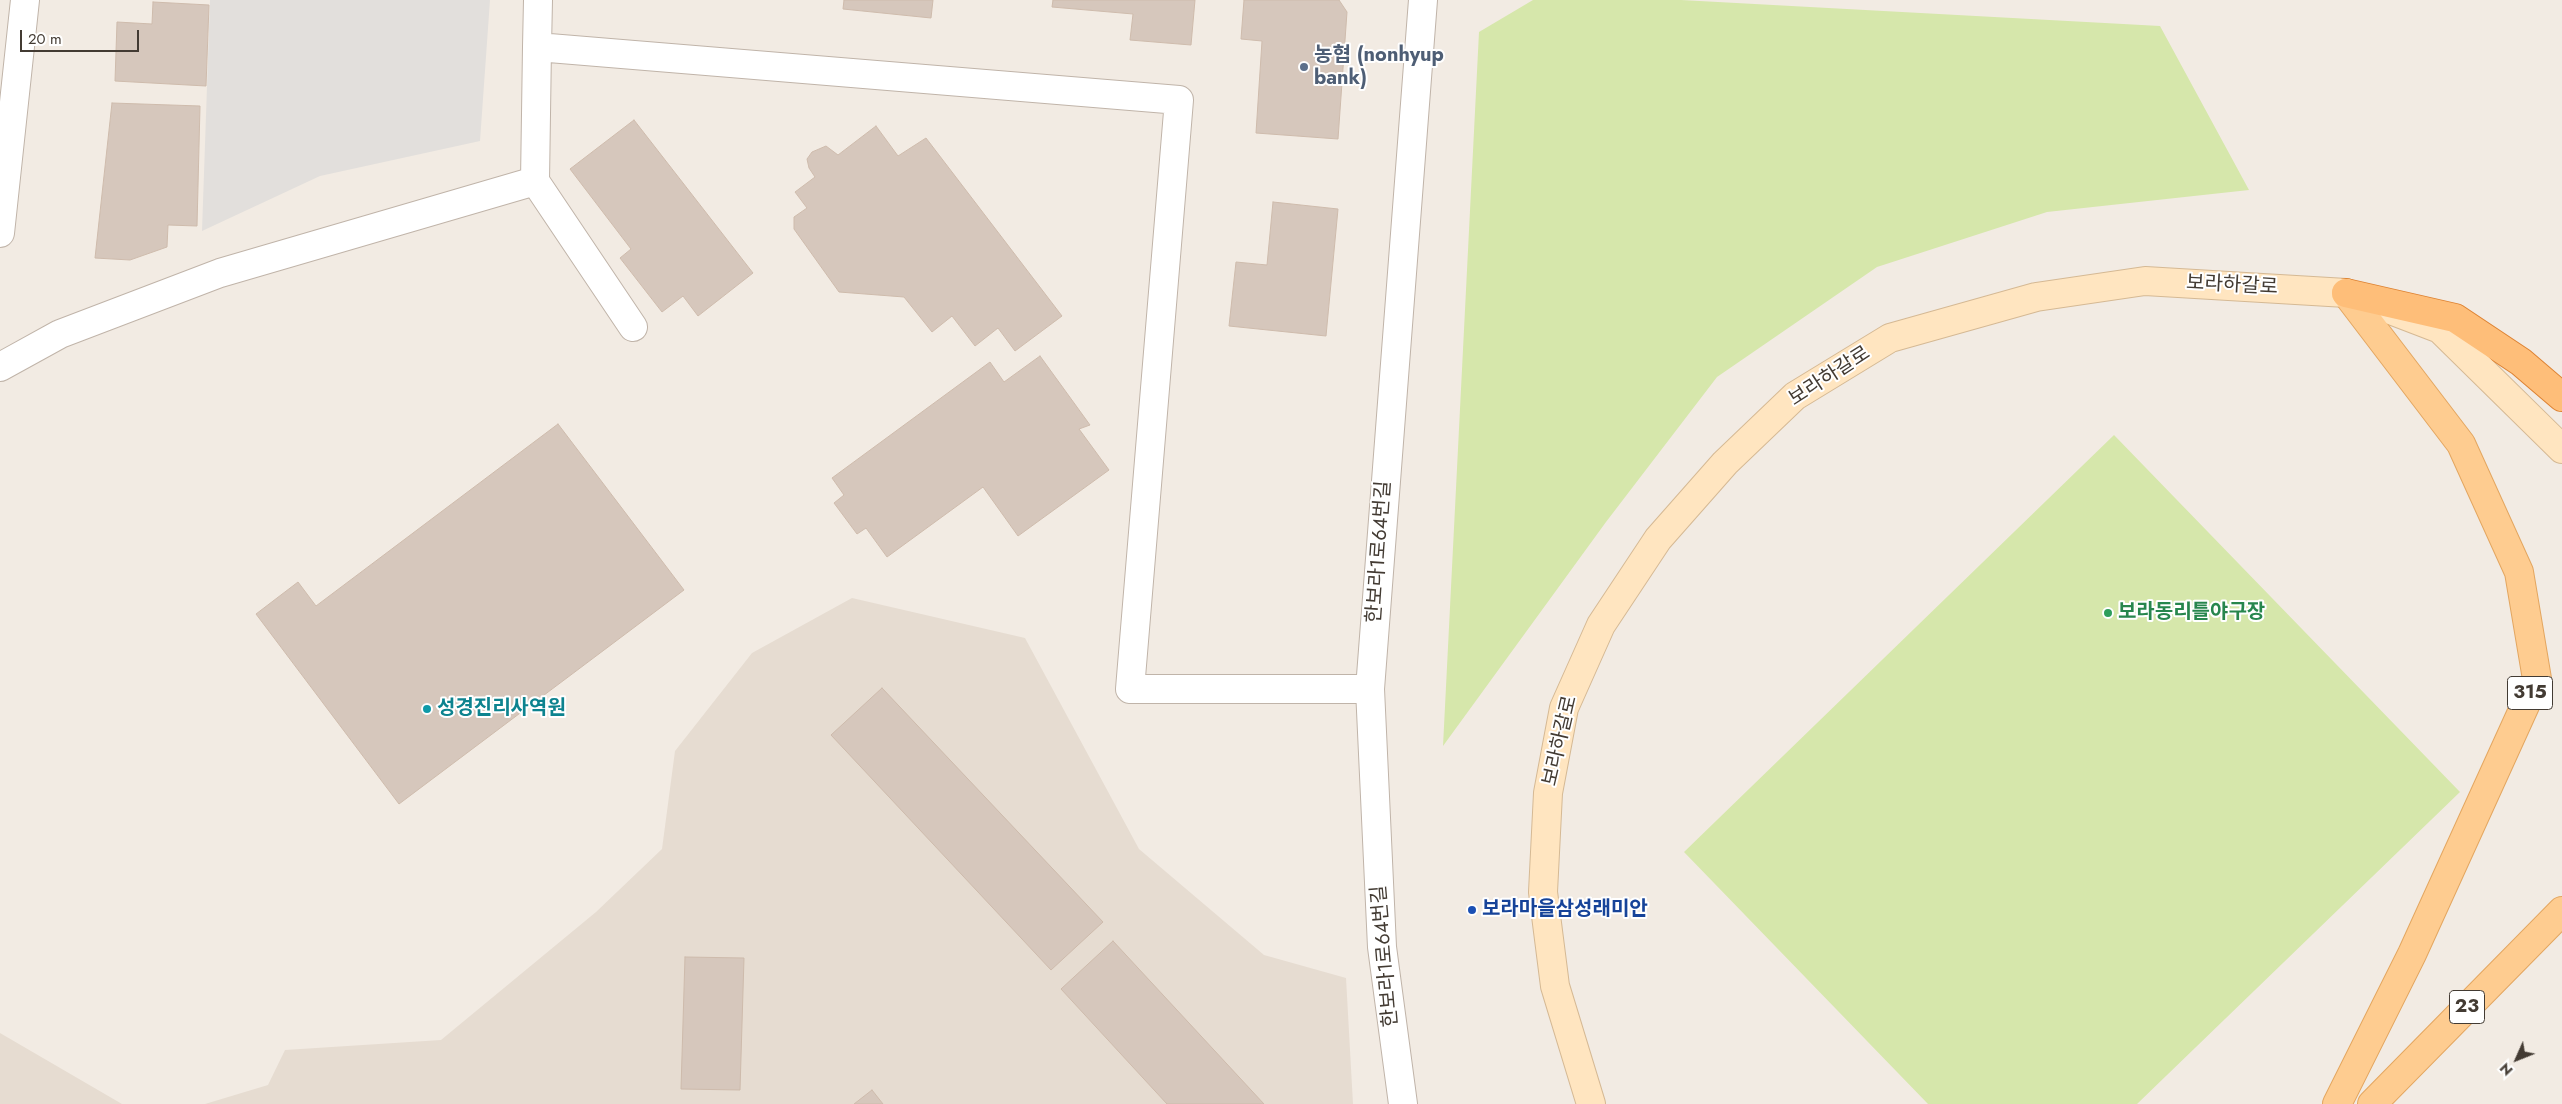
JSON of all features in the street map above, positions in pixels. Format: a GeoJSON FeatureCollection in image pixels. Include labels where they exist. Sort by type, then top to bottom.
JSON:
{"type":"FeatureCollection","features":[{"type":"Feature","properties":{"kind":"highway"},"geometry":{"type":"LineString","coordinates":[[2346,293],[2455,318],[2521,362],[2562,397]]}},
{"type":"Feature","properties":{"kind":"main road","name":"보라하갈로"},"geometry":{"type":"LineString","coordinates":[[1591,1104],[1555,986],[1543,892],[1548,793],[1564,708],[1600,625],[1658,539],[1725,463],[1795,396],[1890,338],[2036,297],[2145,281],[2346,293],[2440,330],[2562,449]]}},
{"type":"Feature","properties":{"kind":"main road","name":"315"},"geometry":{"type":"LineString","coordinates":[[2337,1104],[2412,954],[2537,679],[2519,572],[2461,444],[2346,293]]}},
{"type":"Feature","properties":{"kind":"main road","name":"23"},"geometry":{"type":"LineString","coordinates":[[2372,1104],[2562,911]]}},
{"type":"Feature","properties":{"kind":"street"},"geometry":{"type":"LineString","coordinates":[[0,233],[26,0]]}},
{"type":"Feature","properties":{"kind":"street"},"geometry":{"type":"LineString","coordinates":[[538,0],[535,181],[633,326]]}},
{"type":"Feature","properties":{"kind":"street","name":"한보라1로64번길"},"geometry":{"type":"LineString","coordinates":[[1403,1104],[1382,947],[1370,689],[1423,0]]}},
{"type":"Feature","properties":{"kind":"street"},"geometry":{"type":"LineString","coordinates":[[537,48],[1179,100],[1130,689],[1370,689]]}},
{"type":"Feature","properties":{"kind":"street"},"geometry":{"type":"LineString","coordinates":[[0,367],[60,334],[220,272],[535,181]]}},
{"type":"Feature","properties":{"kind":"shaded area"},"geometry":{"type":"Polygon","coordinates":[[[210,0],[490,0],[480,141],[320,176],[202,231],[210,0]]]}},
{"type":"Feature","properties":{"kind":"shaded area"},"geometry":{"type":"Polygon","coordinates":[[[852,598],[1025,638],[1139,849],[1264,955],[1346,978],[1353,1104],[205,1104],[268,1085],[285,1050],[441,1040],[596,912],[662,849],[675,751],[752,653],[852,598]]]}},
{"type":"Feature","properties":{"kind":"shaded area"},"geometry":{"type":"Polygon","coordinates":[[[0,1033],[122,1104],[0,1104],[0,1033]]]}},
{"type":"Feature","properties":{"kind":"green space"},"geometry":{"type":"Polygon","coordinates":[[[1533,0],[1681,0],[2160,26],[2249,190],[2047,212],[1877,267],[1717,377],[1606,522],[1443,746],[1479,32],[1533,0]]]}},
{"type":"Feature","properties":{"kind":"green space","name":"보라동리틀야구장"},"geometry":{"type":"Polygon","coordinates":[[[2114,435],[2460,792],[2137,1104],[1928,1104],[1684,852],[2114,435]]]}},
{"type":"Feature","properties":{"kind":"building"},"geometry":{"type":"Polygon","coordinates":[[[844,0],[933,0],[931,18],[843,9],[844,0]]]}},
{"type":"Feature","properties":{"kind":"building"},"geometry":{"type":"Polygon","coordinates":[[[1053,0],[1195,0],[1191,45],[1130,40],[1133,14],[1052,7],[1053,0]]]}},
{"type":"Feature","properties":{"kind":"building"},"geometry":{"type":"Polygon","coordinates":[[[1244,0],[1339,0],[1347,12],[1338,139],[1256,133],[1262,41],[1241,39],[1244,0]]]}},
{"type":"Feature","properties":{"kind":"building"},"geometry":{"type":"Polygon","coordinates":[[[153,2],[209,5],[206,86],[115,81],[117,22],[152,24],[153,2]]]}},
{"type":"Feature","properties":{"kind":"building"},"geometry":{"type":"Polygon","coordinates":[[[112,103],[200,106],[197,226],[168,225],[167,247],[130,260],[95,258],[112,103]]]}},
{"type":"Feature","properties":{"kind":"building"},"geometry":{"type":"Polygon","coordinates":[[[634,120],[753,273],[698,316],[683,296],[662,312],[620,258],[631,249],[570,169],[634,120]]]}},
{"type":"Feature","properties":{"kind":"building"},"geometry":{"type":"Polygon","coordinates":[[[876,126],[898,156],[926,138],[1062,316],[1015,351],[998,328],[975,346],[952,316],[932,332],[904,297],[839,292],[794,229],[794,217],[807,208],[795,192],[815,177],[809,168],[807,159],[812,152],[826,146],[838,155],[876,126]]]}},
{"type":"Feature","properties":{"kind":"building"},"geometry":{"type":"Polygon","coordinates":[[[1273,202],[1338,209],[1326,336],[1229,326],[1236,262],[1267,265],[1273,202]]]}},
{"type":"Feature","properties":{"kind":"building"},"geometry":{"type":"Polygon","coordinates":[[[1040,356],[1090,425],[1079,429],[1109,470],[1018,536],[983,487],[887,557],[866,528],[857,534],[834,503],[844,495],[832,478],[990,362],[1004,382],[1040,356]]]}},
{"type":"Feature","properties":{"kind":"building","name":"성경진리사역원"},"geometry":{"type":"Polygon","coordinates":[[[558,424],[684,590],[399,804],[256,614],[298,582],[316,606],[558,424]]]}},
{"type":"Feature","properties":{"kind":"building"},"geometry":{"type":"Polygon","coordinates":[[[882,688],[1103,922],[1051,970],[831,735],[882,688]]]}},
{"type":"Feature","properties":{"kind":"building"},"geometry":{"type":"Polygon","coordinates":[[[1113,941],[1264,1104],[1167,1104],[1061,989],[1113,941]]]}},
{"type":"Feature","properties":{"kind":"building"},"geometry":{"type":"Polygon","coordinates":[[[685,957],[744,958],[740,1090],[681,1089],[685,957]]]}},
{"type":"Feature","properties":{"kind":"building"},"geometry":{"type":"Polygon","coordinates":[[[872,1090],[883,1104],[854,1104],[872,1090]]]}},
{"type":"Feature","properties":{"kind":"place","name":"농협 (nonhyup bank)"},"geometry":{"type":"Point","coordinates":[1304,67]}},
{"type":"Feature","properties":{"kind":"place","name":"보라동리틀야구장"},"geometry":{"type":"Point","coordinates":[2108,613]}},
{"type":"Feature","properties":{"kind":"place","name":"성경진리사역원"},"geometry":{"type":"Point","coordinates":[427,709]}},
{"type":"Feature","properties":{"kind":"place","name":"보라마을삼성래미안"},"geometry":{"type":"Point","coordinates":[1472,910]}}]}
